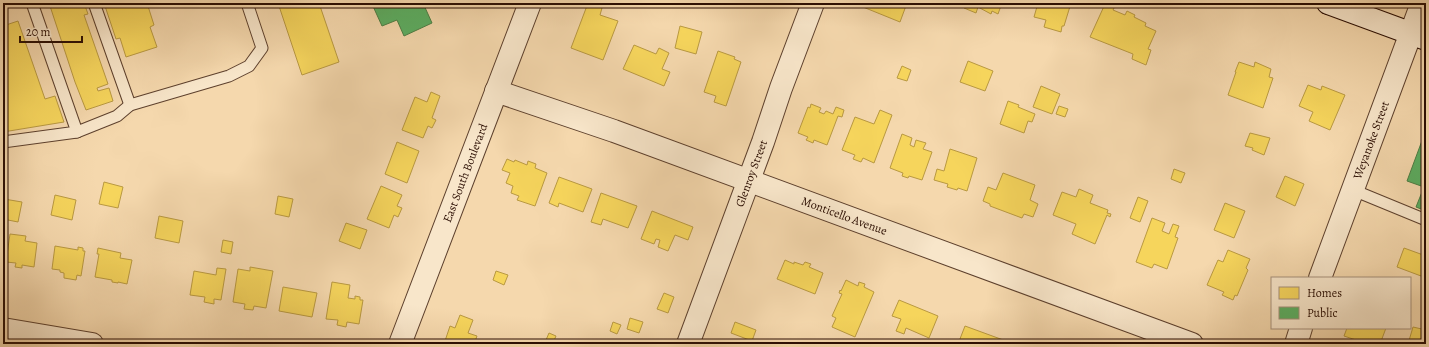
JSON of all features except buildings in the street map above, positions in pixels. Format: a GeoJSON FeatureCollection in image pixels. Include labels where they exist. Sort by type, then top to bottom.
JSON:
{"type":"FeatureCollection","features":[{"type":"Feature","properties":{"kind":"street","name":"East South Boulevard"},"geometry":{"type":"LineString","coordinates":[[400,344],[530,3]]}},
{"type":"Feature","properties":{"kind":"street","name":"Glenroy Street"},"geometry":{"type":"LineString","coordinates":[[688,344],[813,3]]}},
{"type":"Feature","properties":{"kind":"street"},"geometry":{"type":"LineString","coordinates":[[1328,3],[1418,36]]}},
{"type":"Feature","properties":{"kind":"street","name":"Weyanoke Street"},"geometry":{"type":"LineString","coordinates":[[1320,277],[1353,190],[1418,36],[1422,3]]}},
{"type":"Feature","properties":{"kind":"street","name":"Monticello Avenue"},"geometry":{"type":"LineString","coordinates":[[496,91],[614,131],[1192,344]]}},
{"type":"Feature","properties":{"kind":"street"},"geometry":{"type":"LineString","coordinates":[[3,329],[92,344]]}},
{"type":"Feature","properties":{"kind":"street"},"geometry":{"type":"LineString","coordinates":[[1296,344],[1301,329]]}},
{"type":"Feature","properties":{"kind":"lane"},"geometry":{"type":"LineString","coordinates":[[32,3],[77,132]]}},
{"type":"Feature","properties":{"kind":"lane"},"geometry":{"type":"LineString","coordinates":[[94,3],[130,106]]}},
{"type":"Feature","properties":{"kind":"lane"},"geometry":{"type":"LineString","coordinates":[[3,142],[77,132],[117,116],[130,106],[229,76],[249,66],[262,48],[247,3]]}},
{"type":"Feature","properties":{"kind":"lane"},"geometry":{"type":"LineString","coordinates":[[1353,190],[1426,220]]}}]}
